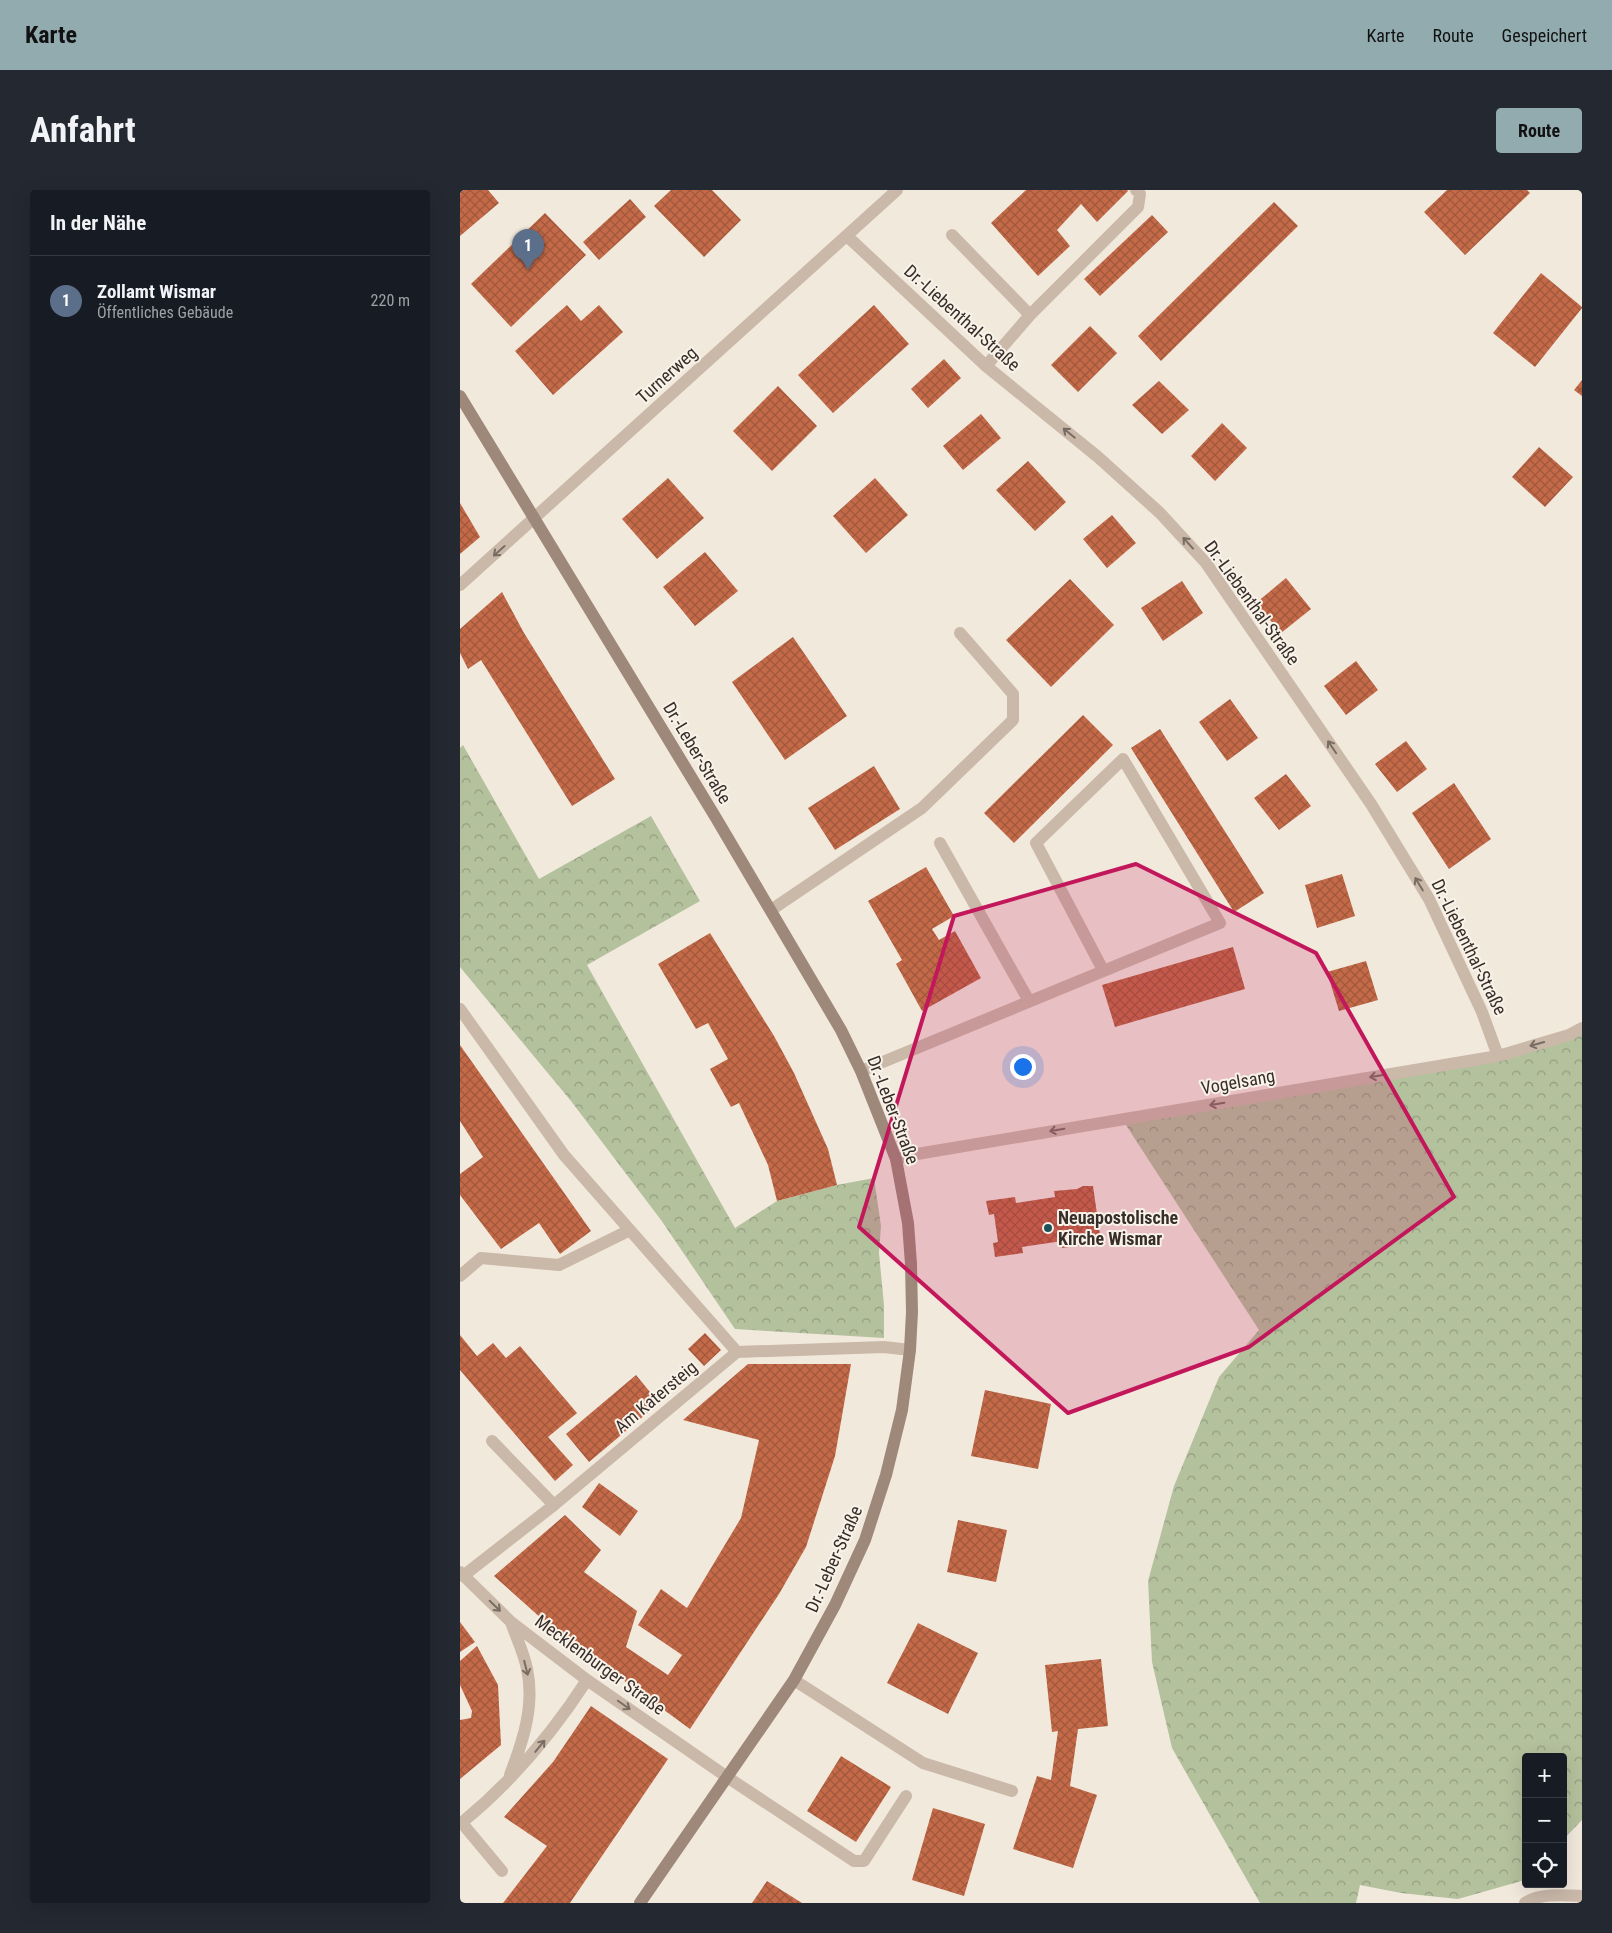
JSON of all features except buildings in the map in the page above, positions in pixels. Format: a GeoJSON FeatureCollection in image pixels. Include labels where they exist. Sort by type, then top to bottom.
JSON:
{"type":"FeatureCollection","features":[{"type":"Feature","properties":{"kind":"main road","name":"Dr.-Leber-Straße"},"geometry":{"type":"LineString","coordinates":[[460,396],[536,518],[841,1030],[861,1070],[896,1160],[908,1223],[912,1312],[910,1350],[902,1410],[886,1475],[865,1540],[834,1606],[794,1680],[643,1902]]}},
{"type":"Feature","properties":{"kind":"street","name":"Turnerweg"},"geometry":{"type":"LineString","coordinates":[[460,585],[897,190]]}},
{"type":"Feature","properties":{"kind":"street"},"geometry":{"type":"LineString","coordinates":[[986,366],[1030,315],[1138,207],[1140,194],[1136,190]]}},
{"type":"Feature","properties":{"kind":"street"},"geometry":{"type":"LineString","coordinates":[[952,235],[1030,315]]}},
{"type":"Feature","properties":{"kind":"street","name":"Dr.-Liebenthal-Straße"},"geometry":{"type":"LineString","coordinates":[[847,236],[986,366],[1098,457],[1153,506],[1206,563],[1371,804],[1429,900],[1482,1012],[1498,1056]]}},
{"type":"Feature","properties":{"kind":"street"},"geometry":{"type":"LineString","coordinates":[[771,910],[922,808],[1013,720],[1013,694],[960,634]]}},
{"type":"Feature","properties":{"kind":"street"},"geometry":{"type":"LineString","coordinates":[[861,1070],[1220,923],[1123,759],[1036,843],[1103,970]]}},
{"type":"Feature","properties":{"kind":"street"},"geometry":{"type":"LineString","coordinates":[[940,843],[1029,1000]]}},
{"type":"Feature","properties":{"kind":"street"},"geometry":{"type":"LineString","coordinates":[[460,1009],[564,1155],[737,1352],[884,1347],[910,1350]]}},
{"type":"Feature","properties":{"kind":"street","name":"Vogelsang"},"geometry":{"type":"LineString","coordinates":[[896,1160],[917,1154],[1498,1056],[1570,1035],[1582,1028]]}},
{"type":"Feature","properties":{"kind":"street"},"geometry":{"type":"LineString","coordinates":[[460,1276],[481,1258],[558,1265],[630,1230]]}},
{"type":"Feature","properties":{"kind":"street","name":"Am Katersteig"},"geometry":{"type":"LineString","coordinates":[[462,1574],[554,1505],[737,1352]]}},
{"type":"Feature","properties":{"kind":"street"},"geometry":{"type":"LineString","coordinates":[[492,1440],[554,1505]]}},
{"type":"Feature","properties":{"kind":"street","name":"Mecklenburger Straße"},"geometry":{"type":"LineString","coordinates":[[462,1574],[511,1622],[587,1680],[727,1777],[854,1861],[864,1861],[906,1796]]}},
{"type":"Feature","properties":{"kind":"street"},"geometry":{"type":"LineString","coordinates":[[507,1782],[522,1744],[530,1691],[527,1669],[511,1622]]}},
{"type":"Feature","properties":{"kind":"street"},"geometry":{"type":"LineString","coordinates":[[502,1871],[461,1823],[507,1782],[540,1747],[587,1680]]}},
{"type":"Feature","properties":{"kind":"street"},"geometry":{"type":"LineString","coordinates":[[794,1680],[923,1763],[1012,1791]]}},
{"type":"Feature","properties":{"kind":"street"},"geometry":{"type":"LineString","coordinates":[[1525,1903],[1532,1898],[1582,1896]]}},
{"type":"Feature","properties":{"kind":"highlighted area"},"geometry":{"type":"Polygon","coordinates":[[[1136,864],[1316,953],[1454,1197],[1249,1347],[1068,1413],[859,1227],[954,916],[1136,864]]]}},
{"type":"Feature","properties":{"kind":"green space"},"geometry":{"type":"Polygon","coordinates":[[[463,745],[539,879],[651,816],[700,901],[587,965],[735,1228],[777,1201],[837,1185],[874,1178],[881,1226],[879,1253],[884,1305],[884,1338],[735,1329],[661,1220],[571,1101],[460,967],[460,748],[463,745]]]}},
{"type":"Feature","properties":{"kind":"green space"},"geometry":{"type":"Polygon","coordinates":[[[1582,1028],[1582,1820],[1567,1836],[1567,1753],[1522,1753],[1522,1881],[1458,1899],[1401,1893],[1360,1885],[1356,1903],[1260,1903],[1172,1748],[1152,1662],[1148,1581],[1174,1486],[1219,1377],[1259,1330],[1122,1119],[1498,1056],[1582,1028]]]}},
{"type":"Feature","properties":{"kind":"place","name":"Zollamt Wismar"},"geometry":{"type":"Point","coordinates":[528,270]}},
{"type":"Feature","properties":{"kind":"place","name":"Neuapostolische Kirche Wismar"},"geometry":{"type":"Point","coordinates":[1048,1228]}}]}
